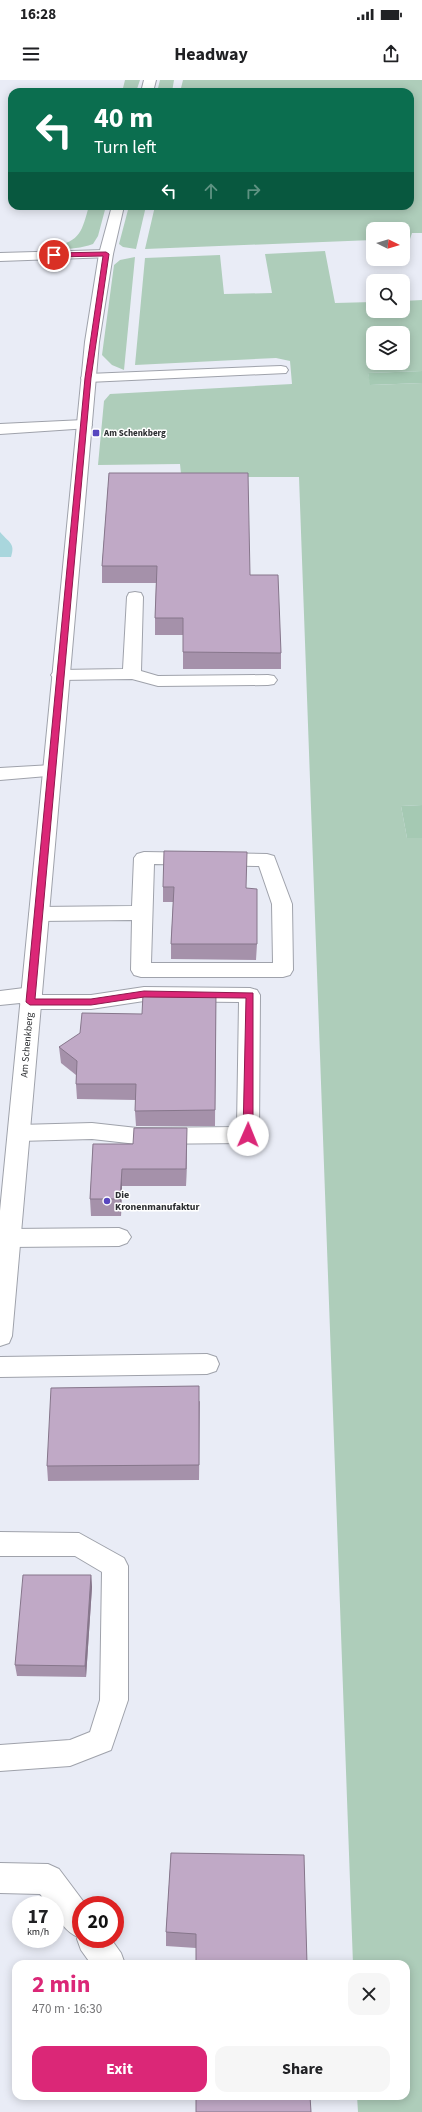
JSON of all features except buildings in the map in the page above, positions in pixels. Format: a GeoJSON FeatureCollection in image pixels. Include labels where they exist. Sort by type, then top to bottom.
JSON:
{"type":"FeatureCollection","features":[{"type":"Feature","properties":{"kind":"main road","name":"Am Schenkberg"},"geometry":{"type":"LineString","coordinates":[[0,1336],[88,378],[106,254],[117,210]]}},
{"type":"Feature","properties":{"kind":"main road"},"geometry":{"type":"LineString","coordinates":[[0,257],[106,254]]}},
{"type":"Feature","properties":{"kind":"main road"},"geometry":{"type":"LineString","coordinates":[[88,378],[281,370]]}},
{"type":"Feature","properties":{"kind":"main road"},"geometry":{"type":"LineString","coordinates":[[0,429],[84,425]]}},
{"type":"Feature","properties":{"kind":"main road"},"geometry":{"type":"LineString","coordinates":[[132,674],[135,597]]}},
{"type":"Feature","properties":{"kind":"main road"},"geometry":{"type":"LineString","coordinates":[[60,675],[132,674],[158,681],[268,680]]}},
{"type":"Feature","properties":{"kind":"main road"},"geometry":{"type":"LineString","coordinates":[[0,774],[52,771]]}},
{"type":"Feature","properties":{"kind":"main road"},"geometry":{"type":"LineString","coordinates":[[144,858],[267,860],[282,904],[283,970],[141,970],[142,913],[144,858]]}},
{"type":"Feature","properties":{"kind":"main road"},"geometry":{"type":"LineString","coordinates":[[39,914],[142,913]]}},
{"type":"Feature","properties":{"kind":"main road"},"geometry":{"type":"LineString","coordinates":[[0,998],[31,998],[91,1002],[144,994],[250,995],[248,1135],[137,1136],[92,1130],[19,1133]]}},
{"type":"Feature","properties":{"kind":"main road"},"geometry":{"type":"LineString","coordinates":[[9,1238],[119,1237]]}},
{"type":"Feature","properties":{"kind":"main road"},"geometry":{"type":"LineString","coordinates":[[0,1367],[207,1364]]}},
{"type":"Feature","properties":{"kind":"main road"},"geometry":{"type":"LineString","coordinates":[[0,1544],[79,1545],[115,1566],[114,1700],[101,1741],[70,1753],[0,1758]]}},
{"type":"Feature","properties":{"kind":"main road"},"geometry":{"type":"LineString","coordinates":[[0,1878],[48,1879],[72,1912]]}},
{"type":"Feature","properties":{"kind":"main road"},"geometry":{"type":"LineString","coordinates":[[98,1948],[107,1960]]}},
{"type":"Feature","properties":{"kind":"green space"},"geometry":{"type":"Polygon","coordinates":[[[125,80],[140,80],[137,88],[123,88],[125,80]]]}},
{"type":"Feature","properties":{"kind":"green space"},"geometry":{"type":"Polygon","coordinates":[[[160,80],[174,80],[173,88],[158,88],[160,80]]]}},
{"type":"Feature","properties":{"kind":"green space"},"geometry":{"type":"Polygon","coordinates":[[[183,80],[422,80],[422,233],[412,233],[410,239],[410,222],[366,222],[366,240],[145,249],[154,210],[414,210],[414,88],[181,88],[183,80]]]}},
{"type":"Feature","properties":{"kind":"green space"},"geometry":{"type":"Polygon","coordinates":[[[88,210],[105,210],[98,236],[93,244],[72,248],[38,249],[62,244],[75,238],[79,234],[88,210]]]}},
{"type":"Feature","properties":{"kind":"green space"},"geometry":{"type":"Polygon","coordinates":[[[128,210],[145,210],[136,249],[123,247],[119,244],[128,210]]]}},
{"type":"Feature","properties":{"kind":"green space"},"geometry":{"type":"Polygon","coordinates":[[[325,251],[335,303],[366,302],[366,318],[410,318],[410,301],[422,300],[422,371],[368,373],[371,385],[422,383],[422,805],[401,806],[407,838],[422,838],[422,2112],[358,2112],[357,2100],[410,2100],[410,1960],[353,1960],[299,477],[206,477],[181,474],[180,464],[98,465],[104,401],[110,394],[292,384],[290,361],[276,358],[135,365],[145,258],[220,255],[224,294],[272,293],[265,254],[325,251]]]}},
{"type":"Feature","properties":{"kind":"green space"},"geometry":{"type":"Polygon","coordinates":[[[135,257],[124,370],[112,365],[102,355],[114,265],[120,260],[135,257]]]}},
{"type":"Feature","properties":{"kind":"green space"},"geometry":{"type":"Polygon","coordinates":[[[422,371],[422,383],[370,385],[368,373],[422,371]]]}},
{"type":"Feature","properties":{"kind":"green space"},"geometry":{"type":"Polygon","coordinates":[[[422,805],[422,838],[407,838],[401,806],[422,805]]]}},
{"type":"Feature","properties":{"kind":"water"},"geometry":{"type":"Polygon","coordinates":[[[0,532],[12,546],[13,549],[11,557],[0,557],[0,532]]]}},
{"type":"Feature","properties":{"kind":"place","name":"Am Schenkberg"},"geometry":{"type":"Point","coordinates":[96,433]}},
{"type":"Feature","properties":{"kind":"place","name":"Die Kronenmanufaktur"},"geometry":{"type":"Point","coordinates":[107,1201]}},
{"type":"Feature","properties":{"kind":"route"},"geometry":{"type":"LineString","coordinates":[[54,255],[106,254],[92,342],[88,378],[32,994],[30,1002],[91,1002],[144,994],[250,995],[248,1135]]}}]}
